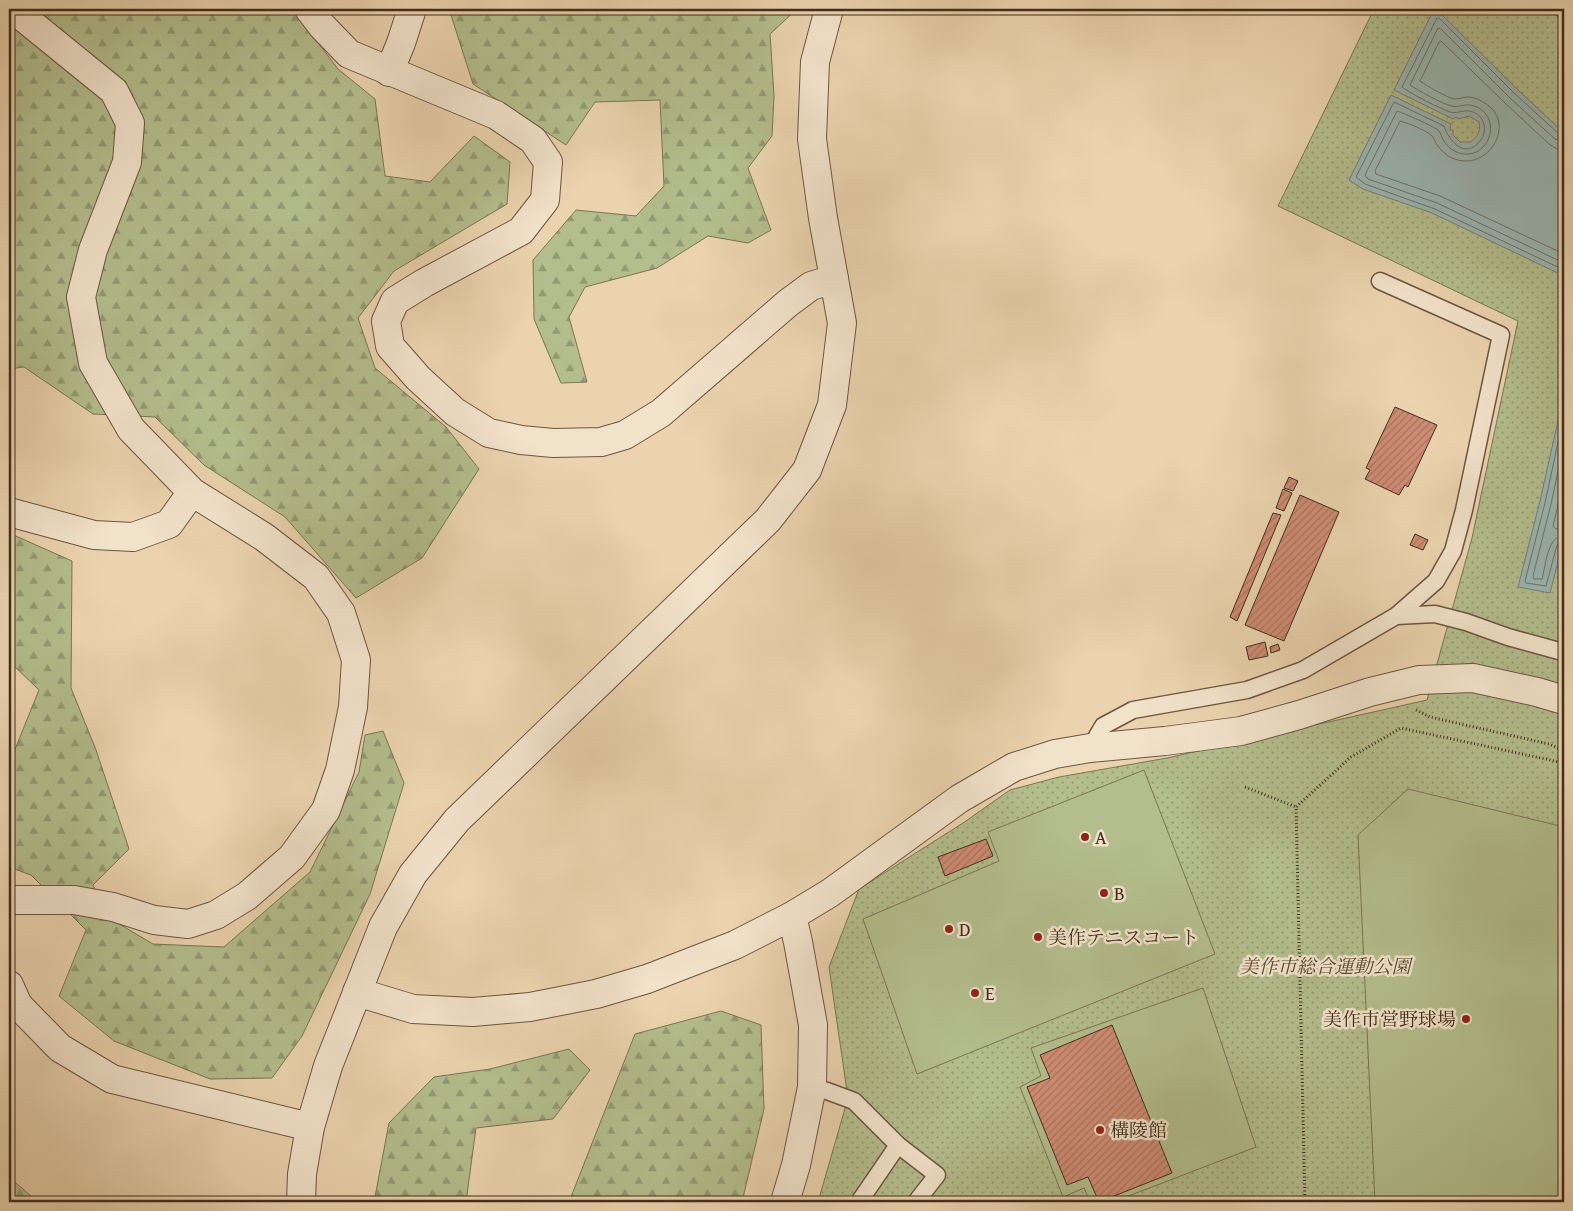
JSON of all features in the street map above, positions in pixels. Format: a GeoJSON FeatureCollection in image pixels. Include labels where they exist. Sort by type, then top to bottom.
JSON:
{"type":"FeatureCollection","features":[{"type":"Feature","properties":{"kind":"street"},"geometry":{"type":"LineString","coordinates":[[9,900],[74,900],[113,907],[154,920],[188,924],[216,915],[247,896],[292,857],[326,810],[340,770],[353,706],[356,660],[341,613],[316,577],[264,537],[192,492],[131,430],[93,363],[81,297],[93,250],[127,162],[130,123],[114,91],[13,9]]}},
{"type":"Feature","properties":{"kind":"street"},"geometry":{"type":"LineString","coordinates":[[309,9],[322,26],[349,54],[496,115],[533,140],[548,162],[545,200],[521,231],[424,283],[396,301],[386,321],[390,346],[418,378],[455,412],[489,433],[521,440],[553,443],[601,442],[625,435],[661,413],[788,303],[811,286],[834,279]]}},
{"type":"Feature","properties":{"kind":"street"},"geometry":{"type":"LineString","coordinates":[[389,72],[412,9]]}},
{"type":"Feature","properties":{"kind":"street"},"geometry":{"type":"LineString","coordinates":[[301,1202],[302,1174],[310,1127],[328,1066],[383,927],[413,874],[457,820],[768,520],[807,470],[832,405],[842,323],[823,218],[812,139],[814,62],[829,9]]}},
{"type":"Feature","properties":{"kind":"street"},"geometry":{"type":"LineString","coordinates":[[9,512],[94,535],[132,538],[169,524],[192,492]]}},
{"type":"Feature","properties":{"kind":"street"},"geometry":{"type":"LineString","coordinates":[[357,992],[413,1010],[473,1012],[530,1007],[596,994],[647,979],[735,945],[792,916],[830,893],[959,799],[1014,766],[1054,754],[1090,748],[1241,731],[1370,692],[1420,680],[1473,678],[1564,700]]}},
{"type":"Feature","properties":{"kind":"street"},"geometry":{"type":"LineString","coordinates":[[785,1202],[796,1165],[812,1087],[813,1025],[792,916]]}},
{"type":"Feature","properties":{"kind":"street"},"geometry":{"type":"LineString","coordinates":[[9,985],[18,1005],[60,1048],[112,1079],[310,1127]]}},
{"type":"Feature","properties":{"kind":"lane"},"geometry":{"type":"LineString","coordinates":[[1090,748],[1103,726],[1133,710],[1247,690],[1303,670],[1396,616],[1436,581],[1453,551],[1464,510],[1501,335],[1380,281]]}},
{"type":"Feature","properties":{"kind":"lane"},"geometry":{"type":"LineString","coordinates":[[1396,616],[1435,614],[1466,622],[1508,638],[1559,650],[1564,649]]}},
{"type":"Feature","properties":{"kind":"lane"},"geometry":{"type":"LineString","coordinates":[[812,1087],[854,1101],[898,1145],[937,1175],[916,1202]]}},
{"type":"Feature","properties":{"kind":"lane"},"geometry":{"type":"LineString","coordinates":[[859,1202],[898,1145]]}},
{"type":"Feature","properties":{"kind":"path"},"geometry":{"type":"LineString","coordinates":[[1420,707],[1411,708],[1430,717],[1549,744],[1564,751]]}},
{"type":"Feature","properties":{"kind":"path"},"geometry":{"type":"LineString","coordinates":[[1305,1202],[1296,807],[1351,757],[1401,728],[1564,763]]}},
{"type":"Feature","properties":{"kind":"path"},"geometry":{"type":"LineString","coordinates":[[1245,787],[1296,807]]}},
{"type":"Feature","properties":{"kind":"green space"},"geometry":{"type":"Polygon","coordinates":[[[9,9],[293,9],[338,69],[375,99],[385,176],[430,182],[474,136],[510,162],[507,204],[394,271],[358,318],[375,368],[446,427],[479,469],[422,558],[356,598],[285,517],[204,465],[155,417],[93,414],[24,367],[9,369],[9,9]]]}},
{"type":"Feature","properties":{"kind":"green space"},"geometry":{"type":"Polygon","coordinates":[[[456,9],[797,9],[770,34],[774,96],[772,136],[748,168],[771,230],[748,243],[708,236],[657,268],[585,287],[569,317],[587,382],[561,383],[534,319],[533,260],[576,210],[636,216],[664,186],[660,100],[595,102],[566,145],[473,84],[451,15],[456,9]]]}},
{"type":"Feature","properties":{"kind":"green space","name":"美作市総合運動公園"},"geometry":{"type":"Polygon","coordinates":[[[1374,9],[1564,9],[1564,1202],[818,1202],[848,1098],[829,967],[859,889],[963,823],[1010,790],[1059,777],[1167,758],[1427,700],[1472,538],[1518,321],[1278,206],[1374,9]]]}},
{"type":"Feature","properties":{"kind":"green space"},"geometry":{"type":"Polygon","coordinates":[[[9,533],[72,561],[71,688],[96,750],[129,849],[93,885],[109,918],[153,944],[224,947],[310,872],[359,772],[365,735],[383,731],[404,783],[370,894],[302,1036],[272,1078],[210,1079],[114,1041],[59,996],[86,930],[31,875],[9,867],[9,764],[39,690],[9,661],[9,533]]]}},
{"type":"Feature","properties":{"kind":"green space","name":"美作テニスコート"},"geometry":{"type":"Polygon","coordinates":[[[1144,770],[1215,954],[917,1074],[863,919],[999,861],[988,832],[1144,770]]]}},
{"type":"Feature","properties":{"kind":"green space","name":"美作市営野球場"},"geometry":{"type":"Polygon","coordinates":[[[1408,789],[1564,827],[1564,1202],[1375,1202],[1358,835],[1408,789]]]}},
{"type":"Feature","properties":{"kind":"green space"},"geometry":{"type":"Polygon","coordinates":[[[1203,988],[1256,1147],[1113,1202],[1090,1202],[1084,1188],[1063,1197],[1020,1087],[1041,1076],[1031,1048],[1203,988]]]}},
{"type":"Feature","properties":{"kind":"green space"},"geometry":{"type":"Polygon","coordinates":[[[721,1011],[761,1025],[764,1109],[742,1202],[569,1202],[635,1034],[721,1011]]]}},
{"type":"Feature","properties":{"kind":"green space"},"geometry":{"type":"Polygon","coordinates":[[[569,1049],[590,1070],[553,1119],[476,1128],[466,1202],[374,1202],[389,1123],[434,1077],[490,1069],[569,1049]]]}},
{"type":"Feature","properties":{"kind":"green space"},"geometry":{"type":"Polygon","coordinates":[[[9,1177],[38,1202],[9,1202],[9,1177]]]}},
{"type":"Feature","properties":{"kind":"water"},"geometry":{"type":"Polygon","coordinates":[[[1434,9],[1564,133],[1564,276],[1432,213],[1363,189],[1349,180],[1391,95],[1451,124],[1450,130],[1453,130],[1453,135],[1460,142],[1471,142],[1478,133],[1480,128],[1479,122],[1469,116],[1453,119],[1394,90],[1434,9]]]}},
{"type":"Feature","properties":{"kind":"water"},"geometry":{"type":"Polygon","coordinates":[[[1564,404],[1564,538],[1550,593],[1518,587],[1560,412],[1564,404]]]}},
{"type":"Feature","properties":{"kind":"building"},"geometry":{"type":"Polygon","coordinates":[[[1395,407],[1437,425],[1408,487],[1405,485],[1399,495],[1365,479],[1370,470],[1366,468],[1395,407]]]}},
{"type":"Feature","properties":{"kind":"building"},"geometry":{"type":"Polygon","coordinates":[[[1289,477],[1298,481],[1293,491],[1284,488],[1289,477]]]}},
{"type":"Feature","properties":{"kind":"building"},"geometry":{"type":"Polygon","coordinates":[[[1283,489],[1292,493],[1284,511],[1276,508],[1283,489]]]}},
{"type":"Feature","properties":{"kind":"building"},"geometry":{"type":"Polygon","coordinates":[[[1300,495],[1339,512],[1284,641],[1245,625],[1300,495]]]}},
{"type":"Feature","properties":{"kind":"building"},"geometry":{"type":"Polygon","coordinates":[[[1273,513],[1281,515],[1237,621],[1230,617],[1273,513]]]}},
{"type":"Feature","properties":{"kind":"building"},"geometry":{"type":"Polygon","coordinates":[[[1415,534],[1428,540],[1423,550],[1410,545],[1415,534]]]}},
{"type":"Feature","properties":{"kind":"building"},"geometry":{"type":"Polygon","coordinates":[[[1265,642],[1268,656],[1249,660],[1246,647],[1265,642]]]}},
{"type":"Feature","properties":{"kind":"building"},"geometry":{"type":"Polygon","coordinates":[[[1278,644],[1280,650],[1271,653],[1270,647],[1278,644]]]}},
{"type":"Feature","properties":{"kind":"building"},"geometry":{"type":"Polygon","coordinates":[[[986,839],[993,856],[945,876],[938,857],[986,839]]]}},
{"type":"Feature","properties":{"kind":"building","name":"構陵館"},"geometry":{"type":"Polygon","coordinates":[[[1112,1025],[1172,1173],[1099,1202],[1088,1177],[1067,1185],[1027,1087],[1050,1078],[1040,1055],[1112,1025]]]}},
{"type":"Feature","properties":{"kind":"place","name":"A"},"geometry":{"type":"Point","coordinates":[1085,837]}},
{"type":"Feature","properties":{"kind":"place","name":"B"},"geometry":{"type":"Point","coordinates":[1104,893]}},
{"type":"Feature","properties":{"kind":"place","name":"D"},"geometry":{"type":"Point","coordinates":[949,929]}},
{"type":"Feature","properties":{"kind":"place","name":"美作テニスコート"},"geometry":{"type":"Point","coordinates":[1038,937]}},
{"type":"Feature","properties":{"kind":"place","name":"E"},"geometry":{"type":"Point","coordinates":[975,993]}},
{"type":"Feature","properties":{"kind":"place","name":"美作市営野球場"},"geometry":{"type":"Point","coordinates":[1466,1019]}},
{"type":"Feature","properties":{"kind":"place","name":"構陵館"},"geometry":{"type":"Point","coordinates":[1100,1130]}}]}
